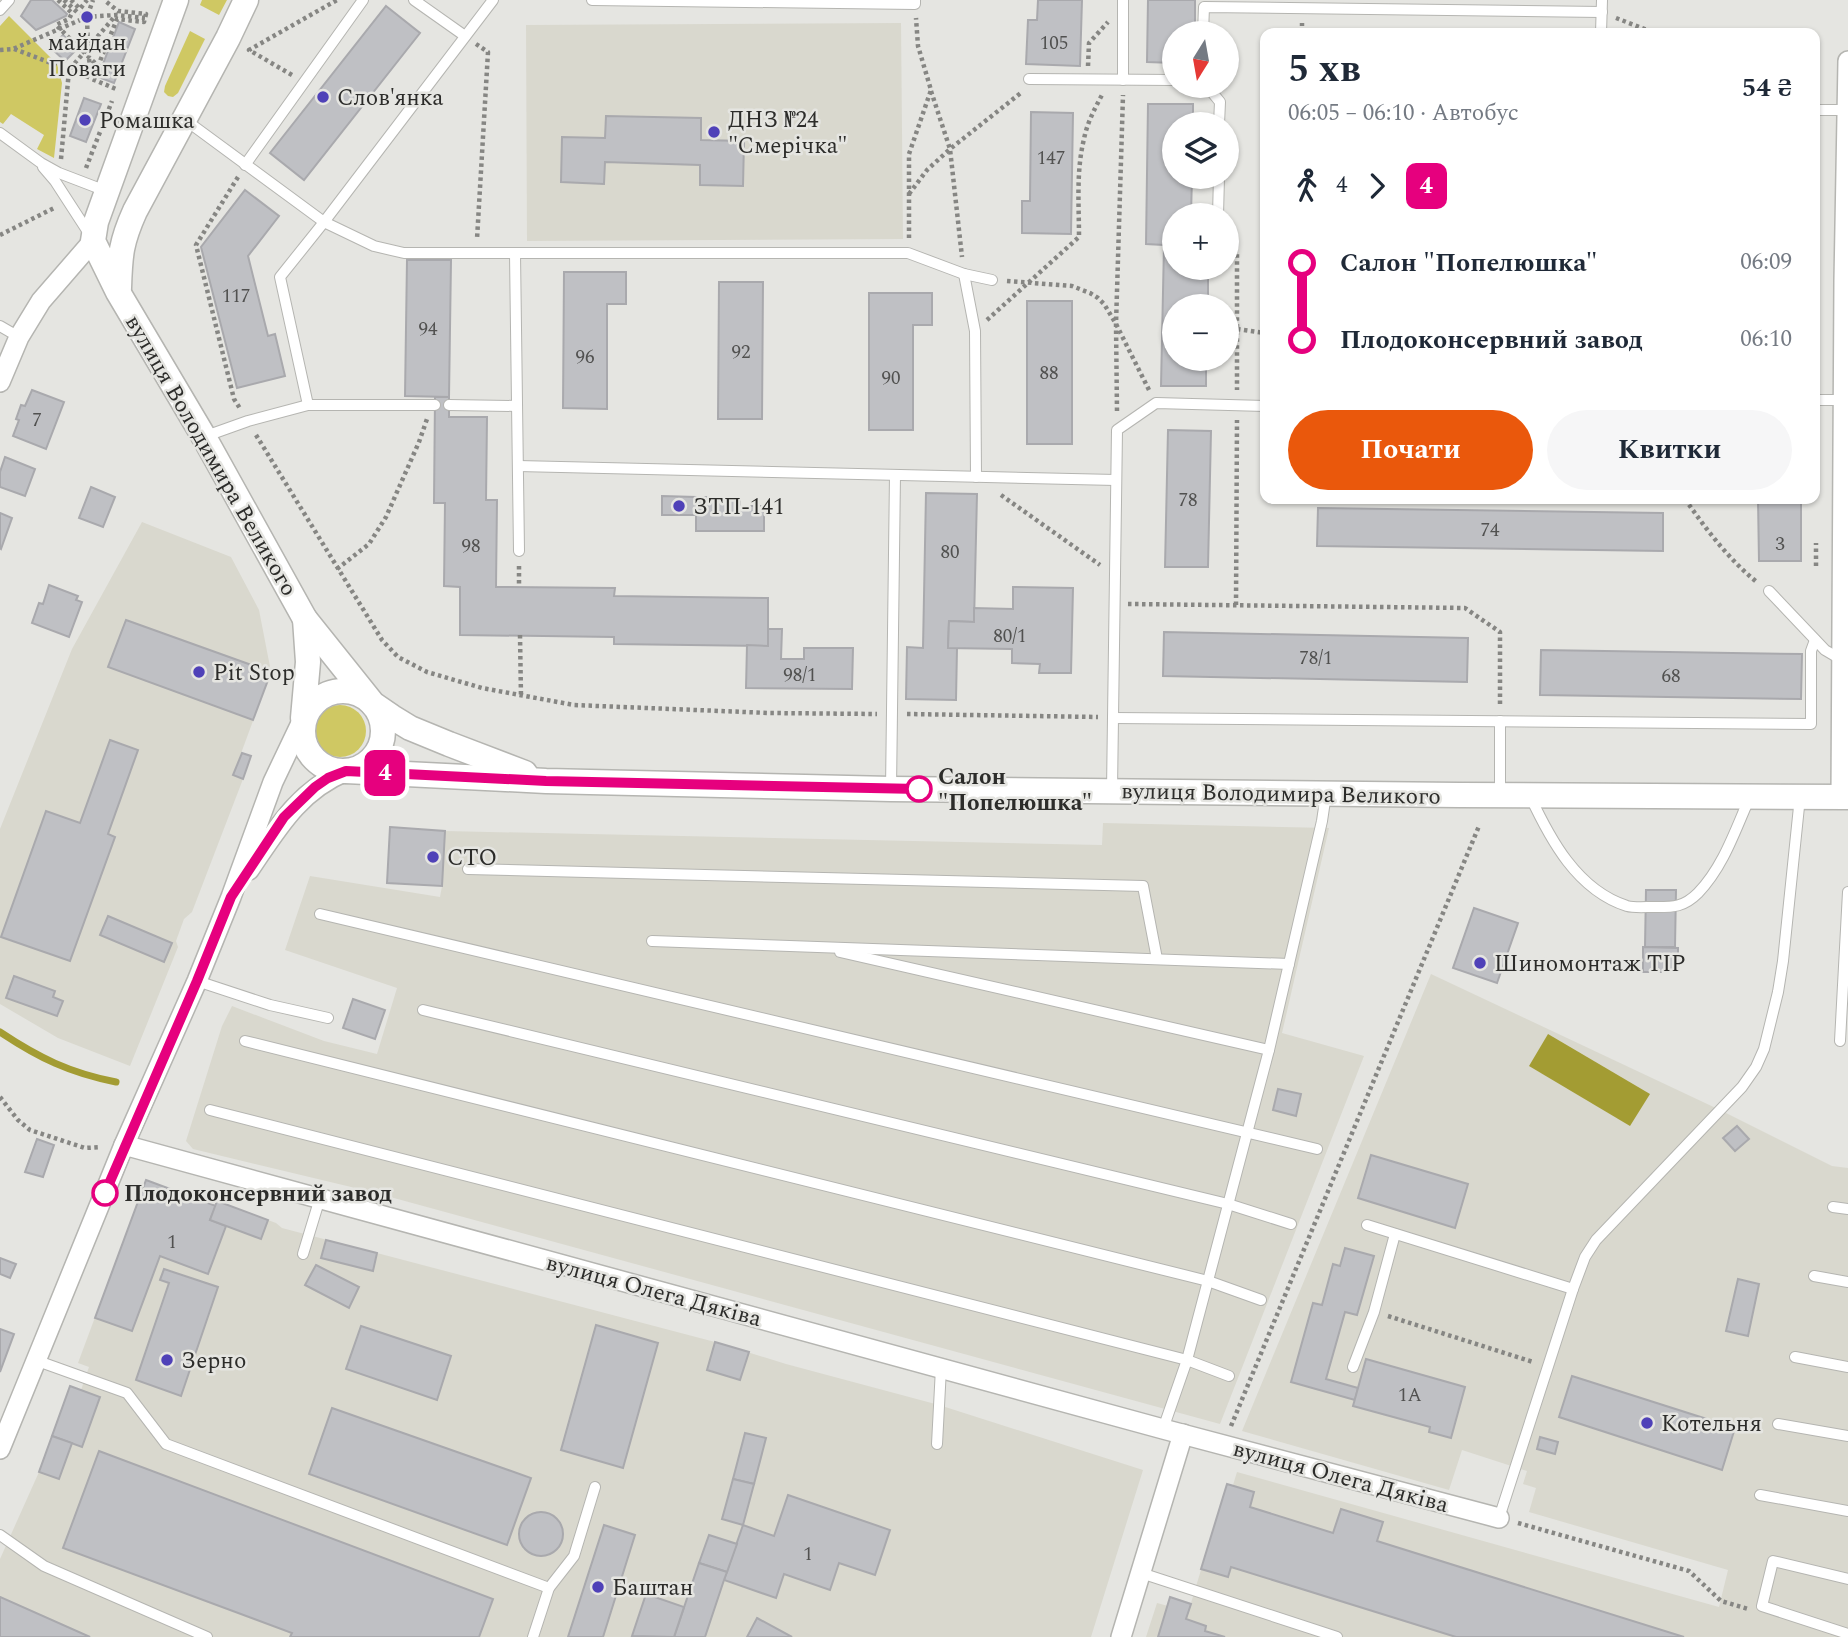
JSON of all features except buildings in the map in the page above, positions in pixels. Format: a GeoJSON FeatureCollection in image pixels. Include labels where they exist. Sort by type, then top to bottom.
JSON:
{"type":"FeatureCollection","features":[{"type":"Feature","properties":{"kind":"street"},"geometry":{"type":"LineString","coordinates":[[0,382],[19,337],[41,301],[93,241],[96,222],[176,0]]}},
{"type":"Feature","properties":{"kind":"street"},"geometry":{"type":"LineString","coordinates":[[118,292],[120,252],[124,234],[246,0]]}},
{"type":"Feature","properties":{"kind":"street"},"geometry":{"type":"LineString","coordinates":[[1844,797],[1843,400],[1848,61]]}},
{"type":"Feature","properties":{"kind":"street","name":"вулиця Володимира Великого"},"geometry":{"type":"LineString","coordinates":[[93,241],[118,292],[204,437],[305,619],[373,704],[410,728],[546,781]]}},
{"type":"Feature","properties":{"kind":"street","name":"вулиця Володимира Великого"},"geometry":{"type":"LineString","coordinates":[[303,719],[308,662],[305,619]]}},
{"type":"Feature","properties":{"kind":"street"},"geometry":{"type":"LineString","coordinates":[[0,1449],[124,1145],[197,981],[273,782],[303,719],[310,706],[329,692],[352,691],[363,696],[373,704],[383,723],[381,744],[376,755],[358,768],[328,778],[284,817],[231,897]]}},
{"type":"Feature","properties":{"kind":"street"},"geometry":{"type":"LineString","coordinates":[[303,719],[303,740],[307,751],[324,767],[346,771]]}},
{"type":"Feature","properties":{"kind":"street","name":"вулиця Володимира Великого"},"geometry":{"type":"LineString","coordinates":[[346,771],[546,781],[891,789],[1844,797]]}},
{"type":"Feature","properties":{"kind":"street","name":"вулиця Олега Дяківа"},"geometry":{"type":"LineString","coordinates":[[124,1145],[1499,1518]]}},
{"type":"Feature","properties":{"kind":"street"},"geometry":{"type":"LineString","coordinates":[[1121,1637],[1183,1434]]}},
{"type":"Feature","properties":{"kind":"lane"},"geometry":{"type":"LineString","coordinates":[[0,10],[9,0]]}},
{"type":"Feature","properties":{"kind":"lane"},"geometry":{"type":"LineString","coordinates":[[246,165],[363,0]]}},
{"type":"Feature","properties":{"kind":"lane"},"geometry":{"type":"LineString","coordinates":[[414,0],[466,36]]}},
{"type":"Feature","properties":{"kind":"lane"},"geometry":{"type":"LineString","coordinates":[[308,405],[280,277],[493,0]]}},
{"type":"Feature","properties":{"kind":"lane"},"geometry":{"type":"LineString","coordinates":[[592,0],[915,2]]}},
{"type":"Feature","properties":{"kind":"lane"},"geometry":{"type":"LineString","coordinates":[[1601,28],[1602,0]]}},
{"type":"Feature","properties":{"kind":"lane"},"geometry":{"type":"LineString","coordinates":[[1123,3],[1123,80]]}},
{"type":"Feature","properties":{"kind":"lane"},"geometry":{"type":"LineString","coordinates":[[1203,21],[1204,7],[1363,4],[1602,12]]}},
{"type":"Feature","properties":{"kind":"lane"},"geometry":{"type":"LineString","coordinates":[[1029,79],[1162,80]]}},
{"type":"Feature","properties":{"kind":"lane"},"geometry":{"type":"LineString","coordinates":[[1820,110],[1847,110]]}},
{"type":"Feature","properties":{"kind":"lane"},"geometry":{"type":"LineString","coordinates":[[184,119],[324,222],[374,246],[404,253],[908,253],[964,274],[992,280]]}},
{"type":"Feature","properties":{"kind":"lane"},"geometry":{"type":"LineString","coordinates":[[0,133],[59,173],[107,191]]}},
{"type":"Feature","properties":{"kind":"lane"},"geometry":{"type":"LineString","coordinates":[[41,163],[93,241]]}},
{"type":"Feature","properties":{"kind":"lane"},"geometry":{"type":"LineString","coordinates":[[515,254],[519,551]]}},
{"type":"Feature","properties":{"kind":"lane"},"geometry":{"type":"LineString","coordinates":[[964,274],[975,331],[976,477]]}},
{"type":"Feature","properties":{"kind":"lane"},"geometry":{"type":"LineString","coordinates":[[0,326],[19,337]]}},
{"type":"Feature","properties":{"kind":"lane"},"geometry":{"type":"LineString","coordinates":[[1820,400],[1843,400]]}},
{"type":"Feature","properties":{"kind":"lane"},"geometry":{"type":"LineString","coordinates":[[1112,791],[1117,430],[1156,402],[1260,406]]}},
{"type":"Feature","properties":{"kind":"lane"},"geometry":{"type":"LineString","coordinates":[[204,437],[248,421],[308,405],[433,405]]}},
{"type":"Feature","properties":{"kind":"lane"},"geometry":{"type":"LineString","coordinates":[[449,405],[517,406]]}},
{"type":"Feature","properties":{"kind":"lane"},"geometry":{"type":"LineString","coordinates":[[518,466],[1116,480]]}},
{"type":"Feature","properties":{"kind":"lane"},"geometry":{"type":"LineString","coordinates":[[891,789],[895,475]]}},
{"type":"Feature","properties":{"kind":"lane"},"geometry":{"type":"LineString","coordinates":[[1769,591],[1825,650],[1842,660]]}},
{"type":"Feature","properties":{"kind":"lane"},"geometry":{"type":"LineString","coordinates":[[1113,718],[1811,724],[1811,651],[1815,640]]}},
{"type":"Feature","properties":{"kind":"lane"},"geometry":{"type":"LineString","coordinates":[[1500,721],[1500,795]]}},
{"type":"Feature","properties":{"kind":"lane"},"geometry":{"type":"LineString","coordinates":[[1163,1429],[1187,1360],[1269,1050],[1322,821],[1326,793]]}},
{"type":"Feature","properties":{"kind":"lane"},"geometry":{"type":"LineString","coordinates":[[1529,795],[1564,859],[1597,891],[1628,907],[1679,907],[1696,895],[1717,869],[1750,796]]}},
{"type":"Feature","properties":{"kind":"lane"},"geometry":{"type":"LineString","coordinates":[[1499,1518],[1585,1257],[1596,1240],[1742,1087],[1764,1049],[1771,1027],[1783,961],[1800,797]]}},
{"type":"Feature","properties":{"kind":"lane"},"geometry":{"type":"LineString","coordinates":[[468,869],[1143,886],[1157,959]]}},
{"type":"Feature","properties":{"kind":"lane"},"geometry":{"type":"LineString","coordinates":[[1840,1041],[1848,892]]}},
{"type":"Feature","properties":{"kind":"lane"},"geometry":{"type":"LineString","coordinates":[[320,914],[1318,1149]]}},
{"type":"Feature","properties":{"kind":"lane"},"geometry":{"type":"LineString","coordinates":[[652,940],[1289,964]]}},
{"type":"Feature","properties":{"kind":"lane"},"geometry":{"type":"LineString","coordinates":[[816,946],[1269,1050]]}},
{"type":"Feature","properties":{"kind":"lane"},"geometry":{"type":"LineString","coordinates":[[197,981],[270,1005],[328,1018]]}},
{"type":"Feature","properties":{"kind":"lane"},"geometry":{"type":"LineString","coordinates":[[423,1010],[1228,1204],[1291,1224]]}},
{"type":"Feature","properties":{"kind":"lane"},"geometry":{"type":"LineString","coordinates":[[245,1041],[1208,1281],[1261,1300]]}},
{"type":"Feature","properties":{"kind":"lane"},"geometry":{"type":"LineString","coordinates":[[210,1110],[1187,1360],[1229,1376]]}},
{"type":"Feature","properties":{"kind":"lane"},"geometry":{"type":"LineString","coordinates":[[303,1254],[320,1198]]}},
{"type":"Feature","properties":{"kind":"lane"},"geometry":{"type":"LineString","coordinates":[[1833,1207],[1848,1209]]}},
{"type":"Feature","properties":{"kind":"lane"},"geometry":{"type":"LineString","coordinates":[[1367,1225],[1573,1289]]}},
{"type":"Feature","properties":{"kind":"lane"},"geometry":{"type":"LineString","coordinates":[[1353,1367],[1374,1312],[1395,1234]]}},
{"type":"Feature","properties":{"kind":"lane"},"geometry":{"type":"LineString","coordinates":[[1814,1276],[1848,1282]]}},
{"type":"Feature","properties":{"kind":"lane"},"geometry":{"type":"LineString","coordinates":[[1795,1357],[1848,1367]]}},
{"type":"Feature","properties":{"kind":"lane"},"geometry":{"type":"LineString","coordinates":[[35,1360],[127,1393],[166,1444],[549,1588]]}},
{"type":"Feature","properties":{"kind":"lane"},"geometry":{"type":"LineString","coordinates":[[937,1444],[941,1368]]}},
{"type":"Feature","properties":{"kind":"lane"},"geometry":{"type":"LineString","coordinates":[[1778,1424],[1848,1436]]}},
{"type":"Feature","properties":{"kind":"lane"},"geometry":{"type":"LineString","coordinates":[[533,1637],[549,1588],[574,1556],[594,1487]]}},
{"type":"Feature","properties":{"kind":"lane"},"geometry":{"type":"LineString","coordinates":[[1760,1494],[1848,1511]]}},
{"type":"Feature","properties":{"kind":"lane"},"geometry":{"type":"LineString","coordinates":[[0,1535],[44,1566],[207,1637]]}},
{"type":"Feature","properties":{"kind":"lane"},"geometry":{"type":"LineString","coordinates":[[1848,1579],[1773,1561],[1762,1606],[1848,1634]]}},
{"type":"Feature","properties":{"kind":"lane"},"geometry":{"type":"LineString","coordinates":[[1141,1573],[1324,1635],[1337,1637]]}},
{"type":"Feature","properties":{"kind":"path"},"geometry":{"type":"LineString","coordinates":[[58,0],[72,13],[69,19],[57,25],[98,66],[117,19],[144,22],[146,14],[118,11],[104,0]]}},
{"type":"Feature","properties":{"kind":"path"},"geometry":{"type":"LineString","coordinates":[[65,0],[77,12],[87,17]]}},
{"type":"Feature","properties":{"kind":"path"},"geometry":{"type":"LineString","coordinates":[[71,0],[80,9],[87,0]]}},
{"type":"Feature","properties":{"kind":"path"},"geometry":{"type":"LineString","coordinates":[[92,79],[87,53],[87,17],[93,0]]}},
{"type":"Feature","properties":{"kind":"path"},"geometry":{"type":"LineString","coordinates":[[304,83],[249,50],[337,0]]}},
{"type":"Feature","properties":{"kind":"path"},"geometry":{"type":"LineString","coordinates":[[915,2],[918,46],[950,149],[964,274]]}},
{"type":"Feature","properties":{"kind":"path"},"geometry":{"type":"LineString","coordinates":[[1087,80],[1088,43],[1123,3]]}},
{"type":"Feature","properties":{"kind":"path"},"geometry":{"type":"LineString","coordinates":[[1602,12],[1642,28]]}},
{"type":"Feature","properties":{"kind":"path"},"geometry":{"type":"LineString","coordinates":[[59,173],[69,70],[87,53],[116,15]]}},
{"type":"Feature","properties":{"kind":"path"},"geometry":{"type":"LineString","coordinates":[[0,50],[13,49],[87,17],[116,15],[145,18]]}},
{"type":"Feature","properties":{"kind":"path"},"geometry":{"type":"LineString","coordinates":[[466,36],[488,52],[476,254]]}},
{"type":"Feature","properties":{"kind":"path"},"geometry":{"type":"LineString","coordinates":[[13,49],[116,89]]}},
{"type":"Feature","properties":{"kind":"path"},"geometry":{"type":"LineString","coordinates":[[909,194],[928,170],[950,149],[1021,94],[1029,79]]}},
{"type":"Feature","properties":{"kind":"path"},"geometry":{"type":"LineString","coordinates":[[975,331],[1079,237],[1079,163],[1084,137],[1094,110],[1110,80]]}},
{"type":"Feature","properties":{"kind":"path"},"geometry":{"type":"LineString","coordinates":[[1117,430],[1116,324],[1123,80]]}},
{"type":"Feature","properties":{"kind":"path"},"geometry":{"type":"LineString","coordinates":[[908,253],[909,154],[931,90]]}},
{"type":"Feature","properties":{"kind":"path"},"geometry":{"type":"LineString","coordinates":[[246,165],[196,245],[234,399],[382,640],[398,657],[427,672],[482,688],[574,705],[769,713],[1113,718]]}},
{"type":"Feature","properties":{"kind":"path"},"geometry":{"type":"LineString","coordinates":[[0,234],[68,201]]}},
{"type":"Feature","properties":{"kind":"path"},"geometry":{"type":"LineString","coordinates":[[992,280],[1072,286],[1090,293],[1104,304],[1156,402]]}},
{"type":"Feature","properties":{"kind":"path"},"geometry":{"type":"LineString","coordinates":[[1239,329],[1260,332]]}},
{"type":"Feature","properties":{"kind":"path"},"geometry":{"type":"LineString","coordinates":[[1236,605],[1237,371]]}},
{"type":"Feature","properties":{"kind":"path"},"geometry":{"type":"LineString","coordinates":[[337,569],[369,544],[386,517],[433,405]]}},
{"type":"Feature","properties":{"kind":"path"},"geometry":{"type":"LineString","coordinates":[[976,477],[1115,575]]}},
{"type":"Feature","properties":{"kind":"path"},"geometry":{"type":"LineString","coordinates":[[1689,504],[1710,534],[1748,575],[1769,591]]}},
{"type":"Feature","properties":{"kind":"path"},"geometry":{"type":"LineString","coordinates":[[1816,543],[1816,566]]}},
{"type":"Feature","properties":{"kind":"path"},"geometry":{"type":"LineString","coordinates":[[1114,604],[1465,608],[1500,632],[1500,721]]}},
{"type":"Feature","properties":{"kind":"path"},"geometry":{"type":"LineString","coordinates":[[520,635],[521,697]]}},
{"type":"Feature","properties":{"kind":"path"},"geometry":{"type":"LineString","coordinates":[[1223,1445],[1479,826]]}},
{"type":"Feature","properties":{"kind":"path"},"geometry":{"type":"LineString","coordinates":[[0,1097],[18,1120],[30,1130],[85,1148],[124,1145]]}},
{"type":"Feature","properties":{"kind":"path"},"geometry":{"type":"LineString","coordinates":[[1374,1312],[1548,1366]]}},
{"type":"Feature","properties":{"kind":"path"},"geometry":{"type":"LineString","coordinates":[[1499,1518],[1689,1571],[1721,1601],[1748,1609],[1762,1606]]}},
{"type":"Feature","properties":{"kind":"shaded area"},"geometry":{"type":"Polygon","coordinates":[[[202,0],[227,0],[219,15],[200,5],[202,0]]]}},
{"type":"Feature","properties":{"kind":"shaded area"},"geometry":{"type":"Polygon","coordinates":[[[9,16],[57,64],[62,83],[54,158],[37,149],[44,135],[11,114],[3,124],[0,122],[0,26],[9,16]]]}},
{"type":"Feature","properties":{"kind":"shaded area","name":"ДНЗ №24 \"Смерічка\""},"geometry":{"type":"Polygon","coordinates":[[[901,23],[903,239],[527,241],[526,25],[901,23]]]}},
{"type":"Feature","properties":{"kind":"shaded area"},"geometry":{"type":"Polygon","coordinates":[[[190,31],[205,39],[178,93],[173,97],[168,96],[164,92],[165,86],[190,31]]]}},
{"type":"Feature","properties":{"kind":"shaded area"},"geometry":{"type":"Polygon","coordinates":[[[142,522],[231,557],[259,610],[271,672],[233,775],[243,779],[192,912],[184,919],[176,941],[178,947],[130,1066],[58,1038],[0,1004],[0,829],[72,649],[142,522]]]}},
{"type":"Feature","properties":{"kind":"shaded area"},"geometry":{"type":"Polygon","coordinates":[[[340,705],[359,712],[366,731],[359,750],[340,757],[321,750],[314,731],[321,712],[340,705]]]}},
{"type":"Feature","properties":{"kind":"shaded area"},"geometry":{"type":"Polygon","coordinates":[[[1103,823],[1329,828],[1282,1033],[1364,1056],[1220,1424],[372,1192],[193,1149],[186,1141],[222,1026],[232,1006],[324,1041],[377,1054],[397,988],[285,950],[310,876],[440,897],[445,831],[1102,845],[1103,823]]]}},
{"type":"Feature","properties":{"kind":"shaded area"},"geometry":{"type":"Polygon","coordinates":[[[1431,974],[1720,1110],[1832,1166],[1848,1168],[1848,1637],[1146,1637],[1157,1603],[1168,1606],[1170,1597],[1191,1603],[1227,1484],[1233,1485],[1237,1472],[1719,1607],[1728,1570],[1529,1512],[1536,1488],[1523,1484],[1527,1471],[1462,1450],[1449,1490],[1242,1431],[1431,974]]]}},
{"type":"Feature","properties":{"kind":"shaded area"},"geometry":{"type":"Polygon","coordinates":[[[1548,1034],[1650,1094],[1630,1126],[1529,1066],[1548,1034]]]}},
{"type":"Feature","properties":{"kind":"shaded area"},"geometry":{"type":"Polygon","coordinates":[[[146,1180],[215,1206],[217,1201],[276,1223],[282,1228],[715,1342],[939,1405],[1143,1470],[1091,1637],[0,1637],[0,1559],[39,1472],[70,1386],[81,1390],[89,1367],[78,1363],[146,1180]]]}},
{"type":"Feature","properties":{"kind":"waterway"},"geometry":{"type":"LineString","coordinates":[[0,1032],[55,1063],[116,1082]]}},
{"type":"Feature","properties":{"kind":"bus line","name":"4"},"geometry":{"type":"LineString","coordinates":[[105,1193],[231,897],[284,817],[304,796],[328,778],[346,771],[546,781],[919,789]]}},
{"type":"Feature","properties":{"kind":"place","name":"майдан Поваги"},"geometry":{"type":"Point","coordinates":[87,17]}},
{"type":"Feature","properties":{"kind":"place","name":"Слов'янка"},"geometry":{"type":"Point","coordinates":[323,97]}},
{"type":"Feature","properties":{"kind":"place","name":"Ромашка"},"geometry":{"type":"Point","coordinates":[85,120]}},
{"type":"Feature","properties":{"kind":"place","name":"ДНЗ №24 \"Смерічка\""},"geometry":{"type":"Point","coordinates":[714,132]}},
{"type":"Feature","properties":{"kind":"place","name":"ЗТП-141"},"geometry":{"type":"Point","coordinates":[679,506]}},
{"type":"Feature","properties":{"kind":"place","name":"Pit Stop"},"geometry":{"type":"Point","coordinates":[199,672]}},
{"type":"Feature","properties":{"kind":"place","name":"Салон \"Попелюшка\""},"geometry":{"type":"Point","coordinates":[919,789]}},
{"type":"Feature","properties":{"kind":"place","name":"СТО"},"geometry":{"type":"Point","coordinates":[433,857]}},
{"type":"Feature","properties":{"kind":"place","name":"Шиномонтаж ТІР"},"geometry":{"type":"Point","coordinates":[1480,963]}},
{"type":"Feature","properties":{"kind":"place","name":"Плодоконсервний завод"},"geometry":{"type":"Point","coordinates":[105,1193]}},
{"type":"Feature","properties":{"kind":"place","name":"Зерно"},"geometry":{"type":"Point","coordinates":[167,1360]}},
{"type":"Feature","properties":{"kind":"place","name":"Котельня"},"geometry":{"type":"Point","coordinates":[1647,1423]}},
{"type":"Feature","properties":{"kind":"place","name":"Баштан"},"geometry":{"type":"Point","coordinates":[598,1587]}}]}
